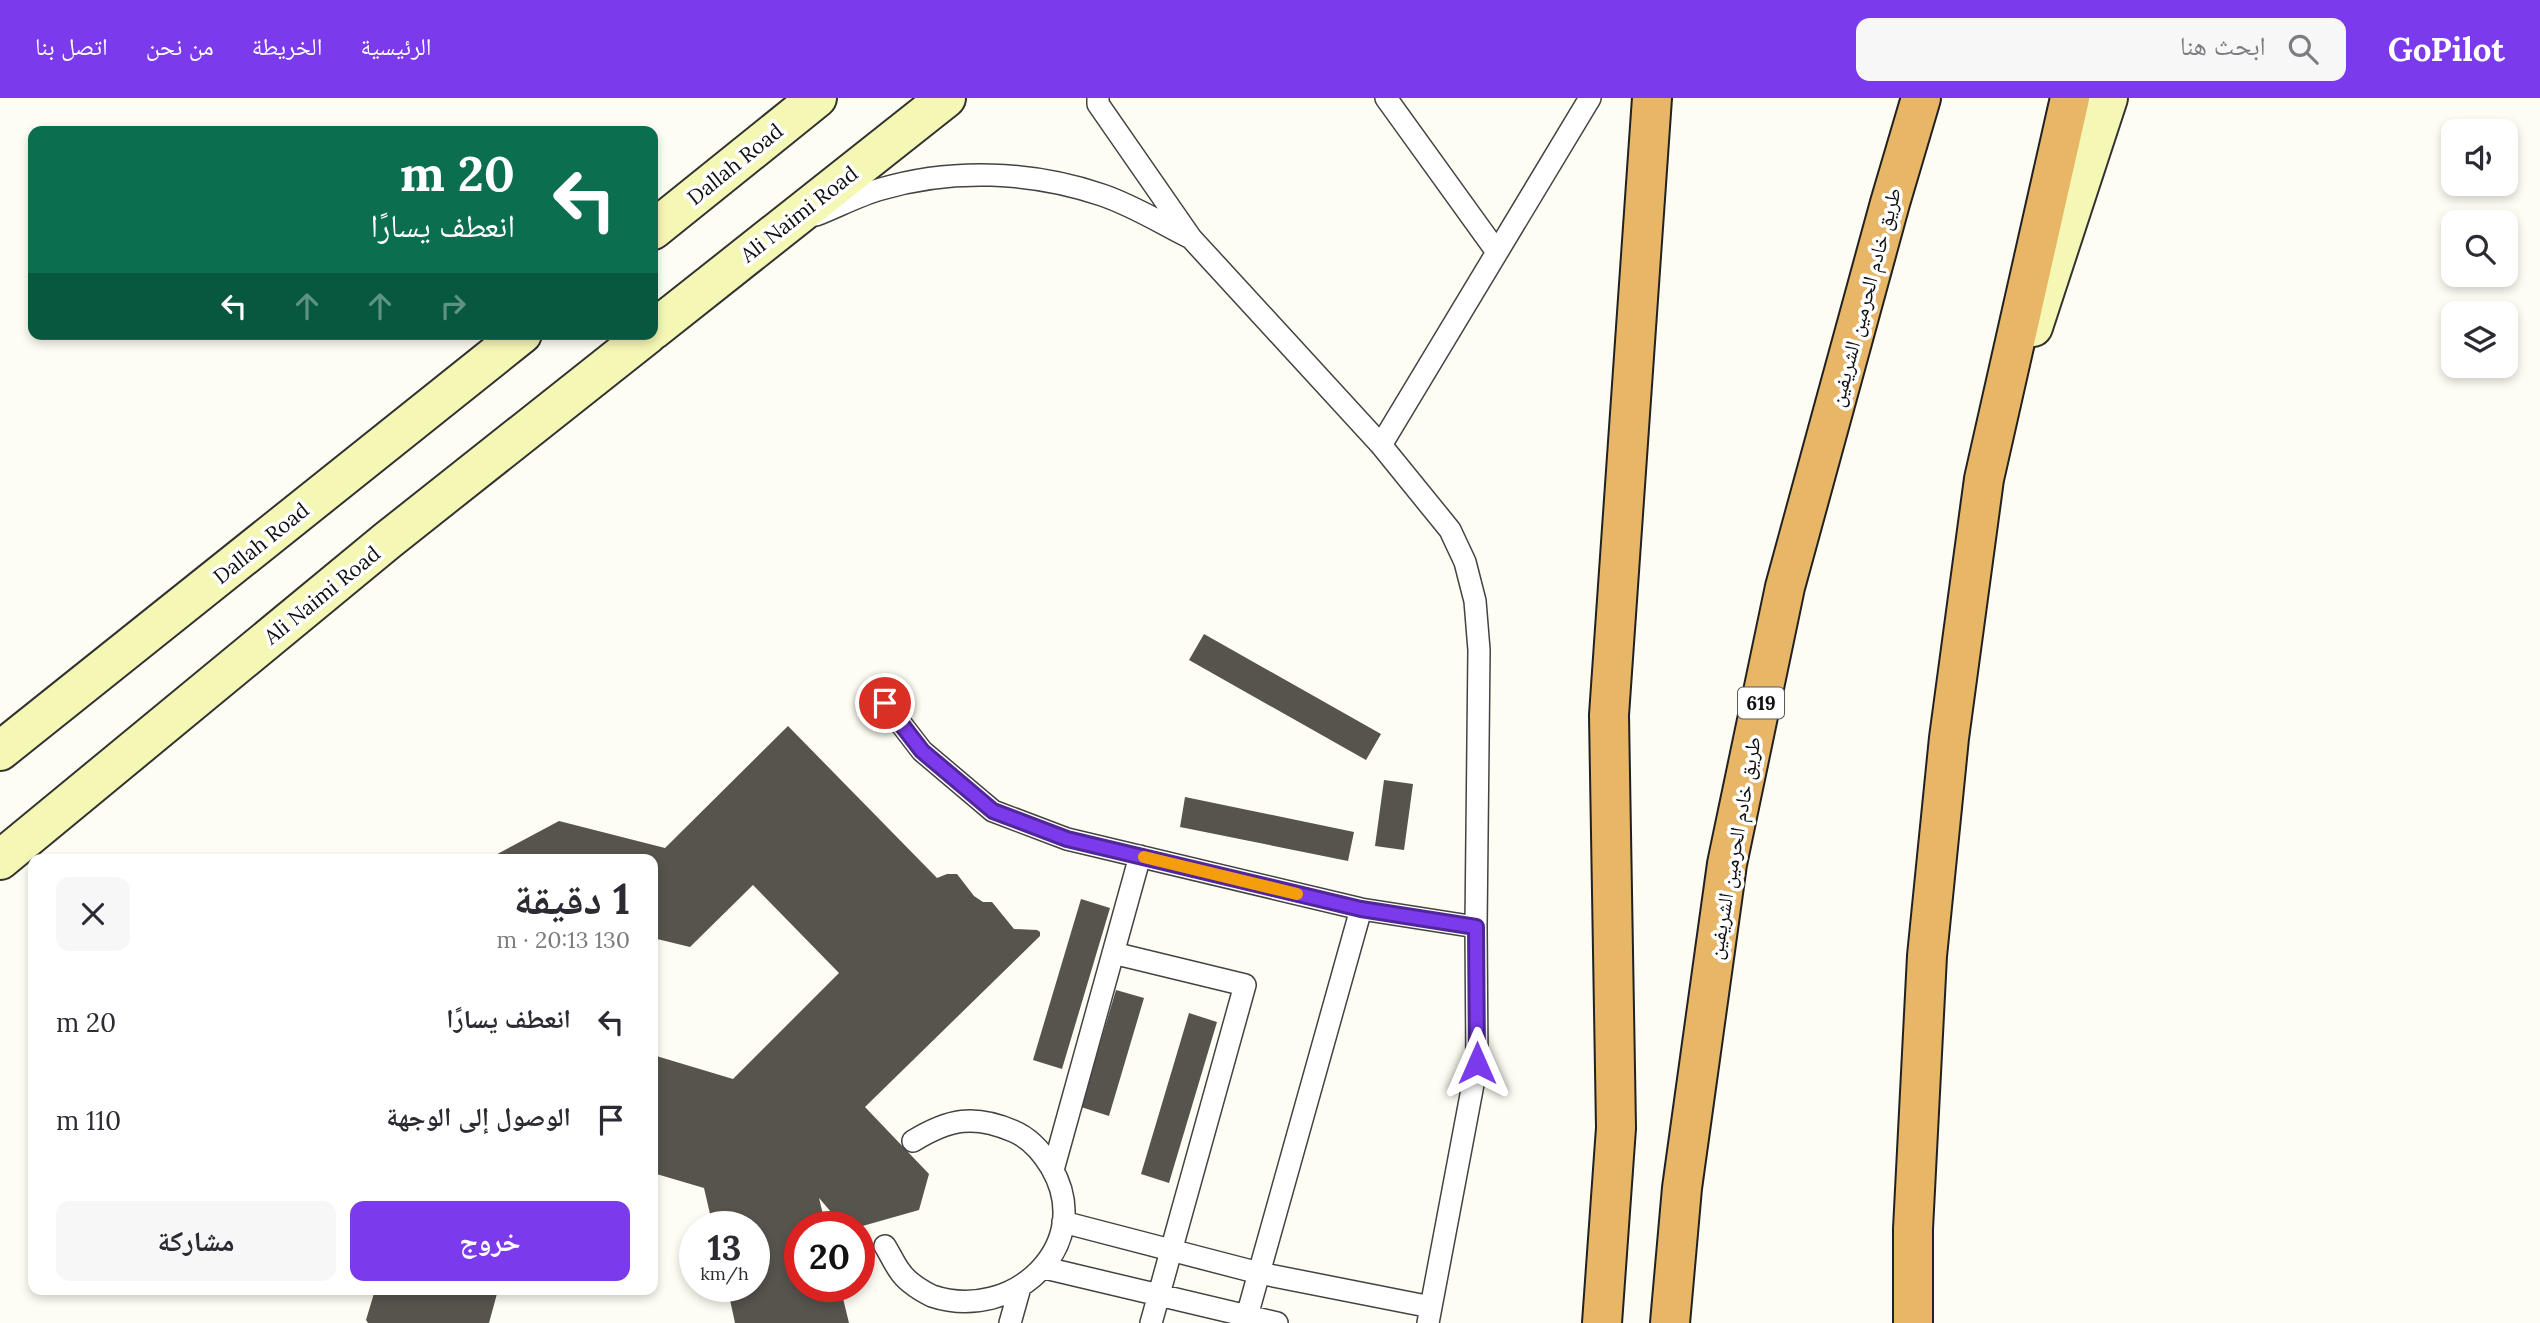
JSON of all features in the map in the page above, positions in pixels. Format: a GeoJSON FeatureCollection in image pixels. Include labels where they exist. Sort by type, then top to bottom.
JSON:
{"type":"FeatureCollection","features":[{"type":"Feature","properties":{"kind":"highway"},"geometry":{"type":"LineString","coordinates":[[1602,1323],[1616,1128],[1608,715],[1651,98]]}},
{"type":"Feature","properties":{"kind":"highway","name":"طريق خادم الحرمين الشريفين"},"geometry":{"type":"LineString","coordinates":[[1670,1323],[1682,1188],[1727,864],[1785,587],[1921,98]]}},
{"type":"Feature","properties":{"kind":"highway"},"geometry":{"type":"LineString","coordinates":[[1913,1323],[1913,1228],[1927,956],[1950,738],[1984,479],[2070,98]]}},
{"type":"Feature","properties":{"kind":"highway"},"geometry":{"type":"LineString","coordinates":[[1913,1228],[1919,1323]]}},
{"type":"Feature","properties":{"kind":"main road","name":"Dallah Road"},"geometry":{"type":"LineString","coordinates":[[658,226],[817,98]]}},
{"type":"Feature","properties":{"kind":"main road","name":"Ali Naimi Road"},"geometry":{"type":"LineString","coordinates":[[658,326],[946,98]]}},
{"type":"Feature","properties":{"kind":"main road"},"geometry":{"type":"LineString","coordinates":[[1984,479],[2108,98]]}},
{"type":"Feature","properties":{"kind":"main road","name":"Dallah Road"},"geometry":{"type":"LineString","coordinates":[[0,751],[514,340]]}},
{"type":"Feature","properties":{"kind":"main road","name":"Ali Naimi Road"},"geometry":{"type":"LineString","coordinates":[[0,860],[388,540],[640,340]]}},
{"type":"Feature","properties":{"kind":"lane"},"geometry":{"type":"LineString","coordinates":[[1063,1222],[1430,1315],[1477,1063],[1479,650],[1475,601],[1465,562],[1450,530],[1381,445],[1191,238],[1098,104],[1098,98]]}},
{"type":"Feature","properties":{"kind":"lane"},"geometry":{"type":"LineString","coordinates":[[1386,98],[1497,252]]}},
{"type":"Feature","properties":{"kind":"lane"},"geometry":{"type":"LineString","coordinates":[[1381,445],[1590,98]]}},
{"type":"Feature","properties":{"kind":"lane"},"geometry":{"type":"LineString","coordinates":[[778,231],[880,189],[932,178],[990,174],[1050,180],[1104,195],[1191,238]]}},
{"type":"Feature","properties":{"kind":"lane"},"geometry":{"type":"LineString","coordinates":[[885,703],[922,751],[993,811],[1067,839],[1361,909],[1476,927]]}},
{"type":"Feature","properties":{"kind":"lane"},"geometry":{"type":"LineString","coordinates":[[1053,1170],[1140,856]]}},
{"type":"Feature","properties":{"kind":"lane"},"geometry":{"type":"LineString","coordinates":[[1246,1320],[1361,909]]}},
{"type":"Feature","properties":{"kind":"lane"},"geometry":{"type":"LineString","coordinates":[[1113,953],[1245,985],[1151,1323]]}},
{"type":"Feature","properties":{"kind":"lane"},"geometry":{"type":"LineString","coordinates":[[886,1247],[900,1272],[922,1291],[948,1303],[977,1306],[1006,1299],[1031,1285],[1045,1268],[1061,1237],[1064,1208],[1058,1179],[1043,1154],[1022,1135],[995,1123],[966,1120],[938,1126],[913,1141]]}},
{"type":"Feature","properties":{"kind":"lane"},"geometry":{"type":"LineString","coordinates":[[1045,1268],[1158,1295],[1246,1320],[1277,1323]]}},
{"type":"Feature","properties":{"kind":"lane"},"geometry":{"type":"LineString","coordinates":[[1010,1323],[1019,1292]]}},
{"type":"Feature","properties":{"kind":"building"},"geometry":{"type":"Polygon","coordinates":[[[1204,634],[1381,734],[1366,760],[1189,660],[1204,634]]]}},
{"type":"Feature","properties":{"kind":"building"},"geometry":{"type":"Polygon","coordinates":[[[788,726],[937,878],[957,874],[974,896],[983,902],[992,902],[1014,929],[1040,932],[1040,936],[865,1107],[929,1174],[919,1210],[875,1222],[875,1211],[830,1211],[819,1198],[822,1211],[784,1211],[784,1302],[844,1302],[849,1323],[735,1323],[730,1302],[770,1302],[770,1211],[709,1211],[704,1188],[658,1174],[658,1056],[733,1079],[839,973],[753,885],[690,947],[658,939],[658,854],[497,854],[559,821],[665,848],[788,726]]]}},
{"type":"Feature","properties":{"kind":"building"},"geometry":{"type":"Polygon","coordinates":[[[1384,780],[1413,784],[1404,850],[1375,846],[1384,780]]]}},
{"type":"Feature","properties":{"kind":"building"},"geometry":{"type":"Polygon","coordinates":[[[1185,797],[1354,832],[1348,861],[1180,827],[1185,797]]]}},
{"type":"Feature","properties":{"kind":"building"},"geometry":{"type":"Polygon","coordinates":[[[1081,899],[1110,908],[1062,1069],[1033,1060],[1081,899]]]}},
{"type":"Feature","properties":{"kind":"building"},"geometry":{"type":"Polygon","coordinates":[[[1116,990],[1144,998],[1109,1116],[1081,1107],[1116,990]]]}},
{"type":"Feature","properties":{"kind":"building"},"geometry":{"type":"Polygon","coordinates":[[[1189,1013],[1217,1022],[1169,1183],[1141,1174],[1189,1013]]]}},
{"type":"Feature","properties":{"kind":"building"},"geometry":{"type":"Polygon","coordinates":[[[374,1295],[497,1295],[489,1323],[368,1323],[366,1320],[374,1295]]]}},
{"type":"Feature","properties":{"kind":"slow traffic"},"geometry":{"type":"LineString","coordinates":[[1144,857],[1297,894]]}},
{"type":"Feature","properties":{"kind":"route"},"geometry":{"type":"LineString","coordinates":[[885,703],[922,751],[993,811],[1067,839],[1361,909],[1476,927],[1477,1063]]}}]}
